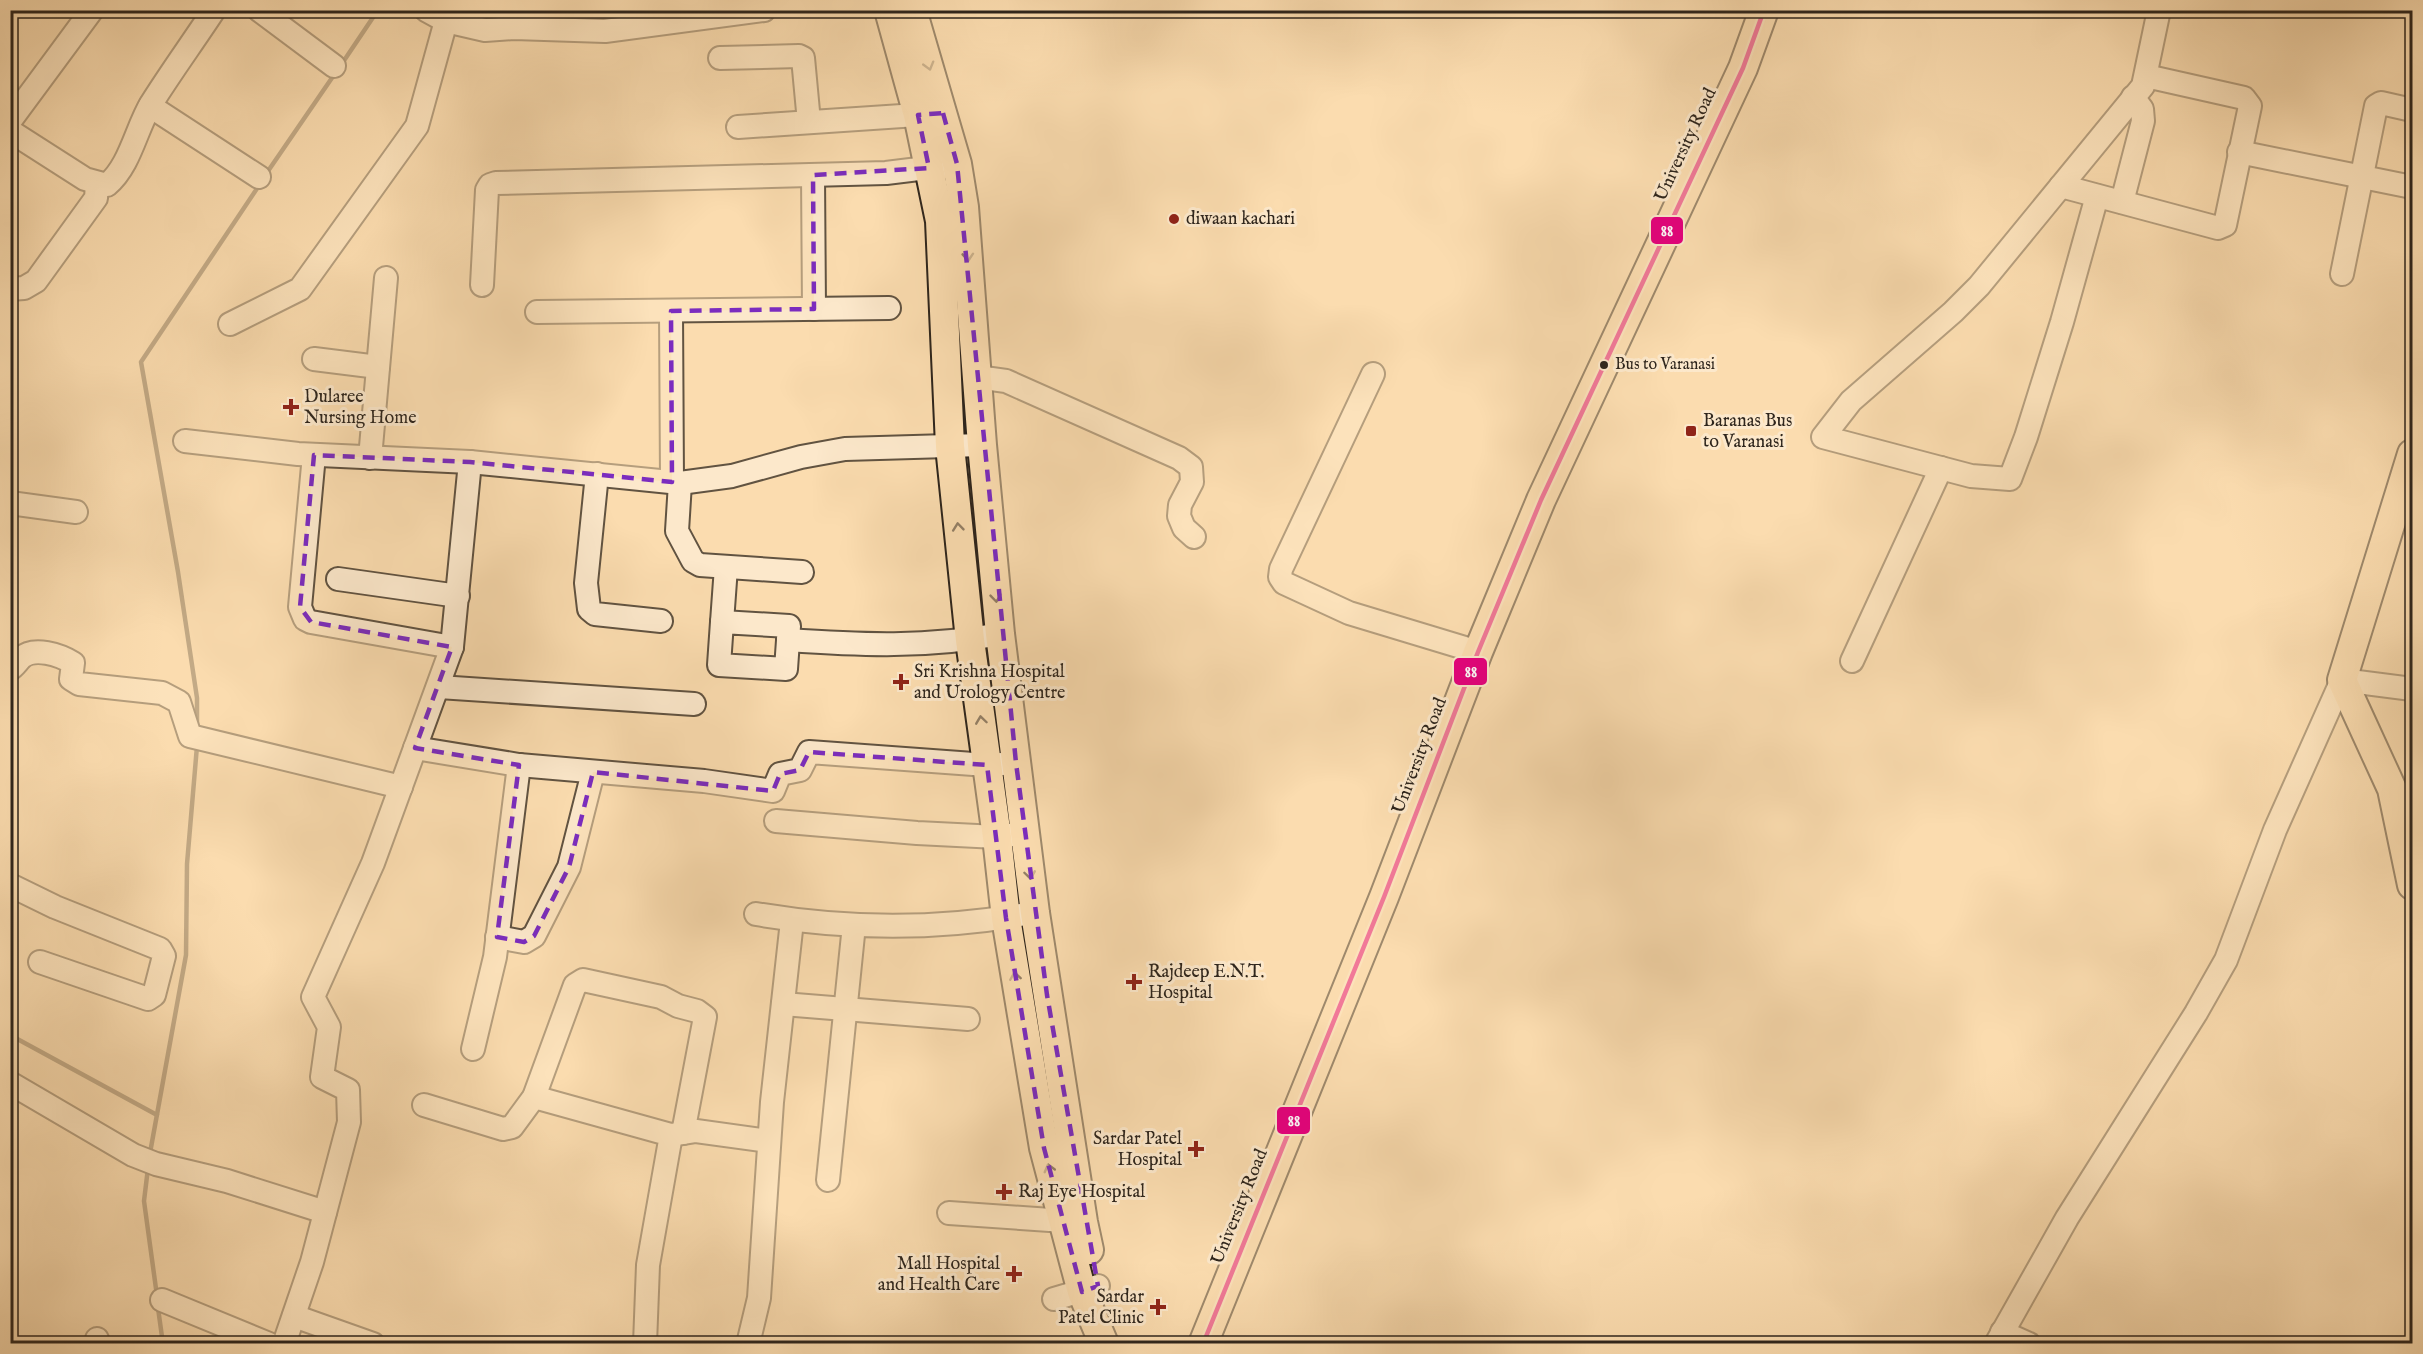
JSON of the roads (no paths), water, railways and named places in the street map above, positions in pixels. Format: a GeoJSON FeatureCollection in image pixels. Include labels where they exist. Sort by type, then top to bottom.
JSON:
{"type":"FeatureCollection","features":[{"type":"Feature","properties":{"kind":"main road"},"geometry":{"type":"LineString","coordinates":[[889,10],[930,114],[957,164],[964,207],[982,445],[1000,634],[1016,763],[1006,918],[1044,1148],[1073,1221]]}},
{"type":"Feature","properties":{"kind":"main road"},"geometry":{"type":"LineString","coordinates":[[912,10],[930,114],[929,168],[940,221],[950,446],[970,640],[987,765],[1035,913],[1073,1221],[1104,1344]]}},
{"type":"Feature","properties":{"kind":"main road","name":"University Road"},"geometry":{"type":"LineString","coordinates":[[1185,1344],[1470,650],[1558,423],[1724,63],[1744,10]]}},
{"type":"Feature","properties":{"kind":"main road","name":"University Road"},"geometry":{"type":"LineString","coordinates":[[1203,1344],[1384,897],[1470,650],[1743,68],[1764,10]]}},
{"type":"Feature","properties":{"kind":"main road"},"geometry":{"type":"LineString","coordinates":[[2412,454],[2342,680],[2392,789],[2412,885]]}},
{"type":"Feature","properties":{"kind":"main road"},"geometry":{"type":"LineString","coordinates":[[1090,1289],[1117,1344]]}},
{"type":"Feature","properties":{"kind":"street"},"geometry":{"type":"LineString","coordinates":[[10,121],[92,10]]}},
{"type":"Feature","properties":{"kind":"street"},"geometry":{"type":"LineString","coordinates":[[10,131],[85,179],[106,185],[115,179],[150,106],[214,10]]}},
{"type":"Feature","properties":{"kind":"street"},"geometry":{"type":"LineString","coordinates":[[259,10],[334,66]]}},
{"type":"Feature","properties":{"kind":"street"},"geometry":{"type":"LineString","coordinates":[[426,10],[485,30],[514,28],[605,31],[764,10]]}},
{"type":"Feature","properties":{"kind":"street"},"geometry":{"type":"LineString","coordinates":[[2097,196],[2058,333],[2010,479],[1999,480],[1971,476],[1823,437],[1851,401],[1871,381],[1953,312],[1979,285],[2143,86],[2159,10]]}},
{"type":"Feature","properties":{"kind":"street"},"geometry":{"type":"LineString","coordinates":[[230,324],[300,289],[417,126],[447,16]]}},
{"type":"Feature","properties":{"kind":"street"},"geometry":{"type":"LineString","coordinates":[[720,58],[799,56],[802,58],[808,122]]}},
{"type":"Feature","properties":{"kind":"street"},"geometry":{"type":"LineString","coordinates":[[2061,186],[2223,228],[2250,106],[2244,98],[2146,76]]}},
{"type":"Feature","properties":{"kind":"street"},"geometry":{"type":"LineString","coordinates":[[2122,201],[2143,120],[2142,109],[2133,97]]}},
{"type":"Feature","properties":{"kind":"street"},"geometry":{"type":"LineString","coordinates":[[2342,274],[2376,106],[2381,104],[2412,110]]}},
{"type":"Feature","properties":{"kind":"street"},"geometry":{"type":"LineString","coordinates":[[150,106],[259,177]]}},
{"type":"Feature","properties":{"kind":"street"},"geometry":{"type":"LineString","coordinates":[[738,127],[930,114]]}},
{"type":"Feature","properties":{"kind":"street"},"geometry":{"type":"LineString","coordinates":[[2239,152],[2412,187]]}},
{"type":"Feature","properties":{"kind":"street"},"geometry":{"type":"LineString","coordinates":[[482,285],[487,190],[490,185],[496,183],[886,173],[957,164]]}},
{"type":"Feature","properties":{"kind":"street"},"geometry":{"type":"LineString","coordinates":[[813,175],[814,309]]}},
{"type":"Feature","properties":{"kind":"street"},"geometry":{"type":"LineString","coordinates":[[10,289],[24,288],[36,281],[96,198],[97,184]]}},
{"type":"Feature","properties":{"kind":"street"},"geometry":{"type":"LineString","coordinates":[[370,458],[386,278]]}},
{"type":"Feature","properties":{"kind":"street"},"geometry":{"type":"LineString","coordinates":[[537,312],[889,308]]}},
{"type":"Feature","properties":{"kind":"street"},"geometry":{"type":"LineString","coordinates":[[671,311],[676,524],[682,541],[693,561],[700,565],[802,572]]}},
{"type":"Feature","properties":{"kind":"street"},"geometry":{"type":"LineString","coordinates":[[314,359],[378,367]]}},
{"type":"Feature","properties":{"kind":"street"},"geometry":{"type":"LineString","coordinates":[[1373,374],[1281,569],[1280,577],[1284,583],[1348,613],[1470,650]]}},
{"type":"Feature","properties":{"kind":"street"},"geometry":{"type":"LineString","coordinates":[[977,376],[1006,381],[1179,458],[1191,467],[1192,482],[1179,505],[1179,516],[1184,528],[1194,537]]}},
{"type":"Feature","properties":{"kind":"street"},"geometry":{"type":"LineString","coordinates":[[185,441],[314,455],[470,462],[676,483],[732,476],[801,457],[845,450],[982,445]]}},
{"type":"Feature","properties":{"kind":"street"},"geometry":{"type":"LineString","coordinates":[[314,455],[301,614],[311,622],[452,647]]}},
{"type":"Feature","properties":{"kind":"street"},"geometry":{"type":"LineString","coordinates":[[284,1344],[312,1262],[349,1122],[348,1090],[322,1077],[329,1027],[313,997],[373,863],[452,647],[470,462]]}},
{"type":"Feature","properties":{"kind":"street"},"geometry":{"type":"LineString","coordinates":[[1852,661],[1941,468]]}},
{"type":"Feature","properties":{"kind":"street"},"geometry":{"type":"LineString","coordinates":[[597,474],[586,583],[589,609],[595,614],[661,621]]}},
{"type":"Feature","properties":{"kind":"street"},"geometry":{"type":"LineString","coordinates":[[10,503],[76,512]]}},
{"type":"Feature","properties":{"kind":"street"},"geometry":{"type":"LineString","coordinates":[[722,622],[789,626],[786,669],[719,665],[722,622],[726,567]]}},
{"type":"Feature","properties":{"kind":"street"},"geometry":{"type":"LineString","coordinates":[[338,579],[458,596]]}},
{"type":"Feature","properties":{"kind":"street"},"geometry":{"type":"LineString","coordinates":[[788,640],[873,646],[970,640],[1000,634]]}},
{"type":"Feature","properties":{"kind":"street"},"geometry":{"type":"LineString","coordinates":[[10,669],[22,657],[34,652],[63,656],[74,663],[71,679],[80,684],[162,693],[179,702],[190,736],[401,787]]}},
{"type":"Feature","properties":{"kind":"street"},"geometry":{"type":"LineString","coordinates":[[2029,1344],[1999,1338],[2067,1218],[2196,1013],[2226,960],[2275,830],[2342,680],[2412,689]]}},
{"type":"Feature","properties":{"kind":"street"},"geometry":{"type":"LineString","coordinates":[[439,687],[694,704]]}},
{"type":"Feature","properties":{"kind":"street"},"geometry":{"type":"LineString","coordinates":[[415,748],[519,765],[704,781],[773,791],[780,774],[800,770],[809,752],[987,765],[1016,763]]}},
{"type":"Feature","properties":{"kind":"street"},"geometry":{"type":"LineString","coordinates":[[473,1049],[495,957],[519,765]]}},
{"type":"Feature","properties":{"kind":"street"},"geometry":{"type":"LineString","coordinates":[[497,937],[524,942],[534,936],[569,867],[593,772]]}},
{"type":"Feature","properties":{"kind":"street"},"geometry":{"type":"LineString","coordinates":[[776,821],[917,833],[1011,835]]}},
{"type":"Feature","properties":{"kind":"street"},"geometry":{"type":"LineString","coordinates":[[10,885],[55,907],[160,949],[164,956],[154,995],[148,999],[40,962]]}},
{"type":"Feature","properties":{"kind":"street"},"geometry":{"type":"LineString","coordinates":[[756,914],[792,921],[914,926],[970,923],[1035,913]]}},
{"type":"Feature","properties":{"kind":"street"},"geometry":{"type":"LineString","coordinates":[[748,1344],[759,1298],[770,1141],[792,921]]}},
{"type":"Feature","properties":{"kind":"street"},"geometry":{"type":"LineString","coordinates":[[828,1180],[854,925]]}},
{"type":"Feature","properties":{"kind":"street"},"geometry":{"type":"LineString","coordinates":[[424,1105],[508,1129],[534,1097],[575,985],[579,980],[661,997],[678,1006],[702,1013],[706,1021],[677,1134],[648,1265],[645,1344]]}},
{"type":"Feature","properties":{"kind":"street"},"geometry":{"type":"LineString","coordinates":[[783,1004],[968,1019]]}},
{"type":"Feature","properties":{"kind":"street"},"geometry":{"type":"LineString","coordinates":[[10,1083],[133,1155],[156,1164],[227,1181],[325,1212]]}},
{"type":"Feature","properties":{"kind":"street"},"geometry":{"type":"LineString","coordinates":[[534,1097],[677,1134],[696,1131],[770,1141]]}},
{"type":"Feature","properties":{"kind":"street"},"geometry":{"type":"LineString","coordinates":[[949,1213],[1073,1221]]}},
{"type":"Feature","properties":{"kind":"street"},"geometry":{"type":"LineString","coordinates":[[1054,1299],[1090,1289]]}},
{"type":"Feature","properties":{"kind":"street"},"geometry":{"type":"LineString","coordinates":[[162,1300],[269,1344]]}},
{"type":"Feature","properties":{"kind":"street"},"geometry":{"type":"LineString","coordinates":[[294,1316],[374,1344]]}},
{"type":"Feature","properties":{"kind":"waterway"},"geometry":{"type":"LineString","coordinates":[[341,65],[378,10]]}},
{"type":"Feature","properties":{"kind":"waterway"},"geometry":{"type":"LineString","coordinates":[[266,174],[336,72]]}},
{"type":"Feature","properties":{"kind":"waterway"},"geometry":{"type":"LineString","coordinates":[[197,725],[197,698],[178,572],[141,362],[260,184]]}},
{"type":"Feature","properties":{"kind":"waterway"},"geometry":{"type":"LineString","coordinates":[[150,1153],[186,955],[187,864],[197,746]]}},
{"type":"Feature","properties":{"kind":"waterway"},"geometry":{"type":"LineString","coordinates":[[10,1035],[157,1115]]}},
{"type":"Feature","properties":{"kind":"waterway"},"geometry":{"type":"LineString","coordinates":[[148,1168],[144,1201],[157,1296]]}},
{"type":"Feature","properties":{"kind":"waterway"},"geometry":{"type":"LineString","coordinates":[[158,1308],[163,1344]]}},
{"type":"Feature","properties":{"kind":"place","name":"diwaan kachari"},"geometry":{"type":"Point","coordinates":[1174,219]}},
{"type":"Feature","properties":{"kind":"place","name":"Bus to Varanasi"},"geometry":{"type":"Point","coordinates":[1604,365]}},
{"type":"Feature","properties":{"kind":"place","name":"Dularee Nursing Home"},"geometry":{"type":"Point","coordinates":[291,407]}},
{"type":"Feature","properties":{"kind":"place","name":"Baranas Bus to Varanasi"},"geometry":{"type":"Point","coordinates":[1691,431]}},
{"type":"Feature","properties":{"kind":"place","name":"Sri Krishna Hospital and Urology Centre"},"geometry":{"type":"Point","coordinates":[901,682]}},
{"type":"Feature","properties":{"kind":"place","name":"Rajdeep E.N.T. Hospital"},"geometry":{"type":"Point","coordinates":[1134,982]}},
{"type":"Feature","properties":{"kind":"place","name":"Sardar Patel Hospital"},"geometry":{"type":"Point","coordinates":[1196,1149]}},
{"type":"Feature","properties":{"kind":"place","name":"Raj Eye Hospital"},"geometry":{"type":"Point","coordinates":[1004,1192]}},
{"type":"Feature","properties":{"kind":"place","name":"Mall Hospital and Health Care"},"geometry":{"type":"Point","coordinates":[1014,1274]}},
{"type":"Feature","properties":{"kind":"place","name":"Sardar Patel Clinic"},"geometry":{"type":"Point","coordinates":[1158,1307]}}]}
